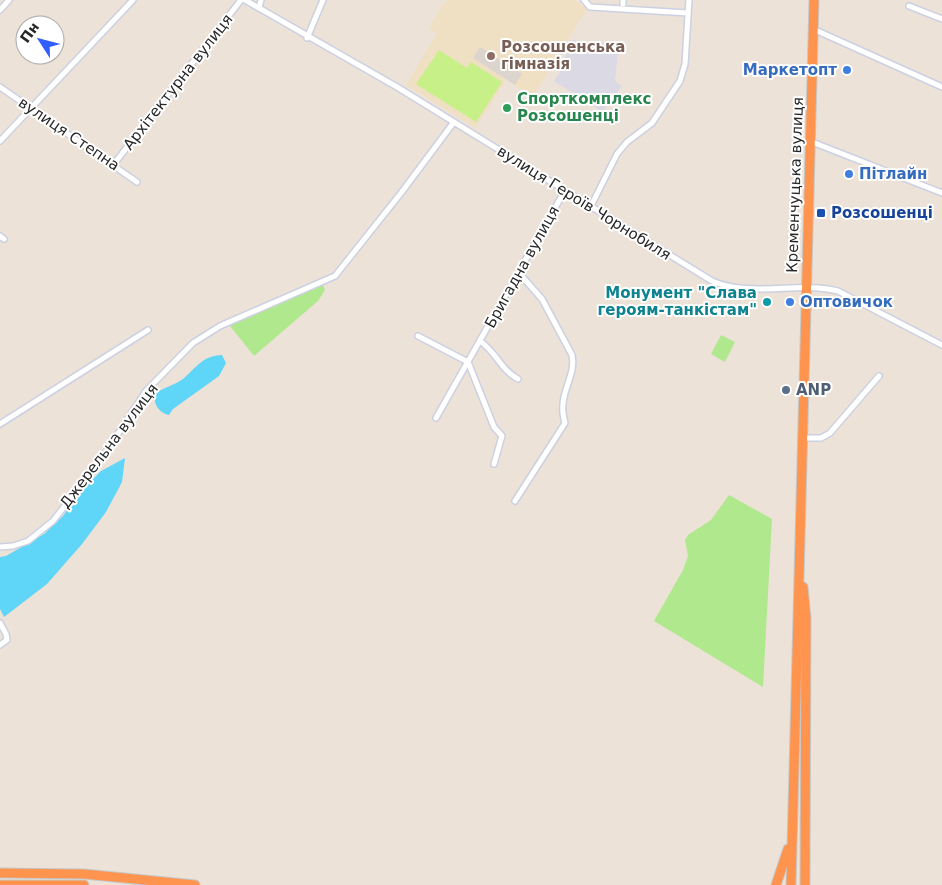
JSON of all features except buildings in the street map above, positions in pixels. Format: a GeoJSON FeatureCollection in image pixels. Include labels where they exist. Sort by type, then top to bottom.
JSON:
{"type":"FeatureCollection","features":[{"type":"Feature","properties":{"kind":"highway","name":"Кременчуцька вулиця"},"geometry":{"type":"LineString","coordinates":[[801,552],[814,0]]}},
{"type":"Feature","properties":{"kind":"highway"},"geometry":{"type":"LineString","coordinates":[[791,885],[801,552]]}},
{"type":"Feature","properties":{"kind":"highway"},"geometry":{"type":"LineString","coordinates":[[801,552],[806,618],[806,882]]}},
{"type":"Feature","properties":{"kind":"highway"},"geometry":{"type":"LineString","coordinates":[[776,885],[792,832]]}},
{"type":"Feature","properties":{"kind":"highway"},"geometry":{"type":"LineString","coordinates":[[0,873],[84,874],[195,885]]}},
{"type":"Feature","properties":{"kind":"highway"},"geometry":{"type":"LineString","coordinates":[[0,884],[84,885]]}},
{"type":"Feature","properties":{"kind":"street"},"geometry":{"type":"LineString","coordinates":[[1,7],[10,0]]}},
{"type":"Feature","properties":{"kind":"street"},"geometry":{"type":"LineString","coordinates":[[0,141],[132,0]]}},
{"type":"Feature","properties":{"kind":"street","name":"вулиця Героїв Чорнобиля"},"geometry":{"type":"LineString","coordinates":[[243,0],[454,122],[590,208],[719,284],[734,288],[819,288],[838,290],[942,345]]}},
{"type":"Feature","properties":{"kind":"street","name":"Архітектурна вулиця"},"geometry":{"type":"LineString","coordinates":[[114,164],[243,0]]}},
{"type":"Feature","properties":{"kind":"street"},"geometry":{"type":"LineString","coordinates":[[259,8],[261,0]]}},
{"type":"Feature","properties":{"kind":"street"},"geometry":{"type":"LineString","coordinates":[[307,38],[323,0]]}},
{"type":"Feature","properties":{"kind":"street"},"geometry":{"type":"LineString","coordinates":[[584,0],[589,6],[595,7],[688,13]]}},
{"type":"Feature","properties":{"kind":"street"},"geometry":{"type":"LineString","coordinates":[[590,208],[616,154],[652,123],[680,81],[685,64],[689,0]]}},
{"type":"Feature","properties":{"kind":"street"},"geometry":{"type":"LineString","coordinates":[[909,6],[942,19]]}},
{"type":"Feature","properties":{"kind":"street"},"geometry":{"type":"LineString","coordinates":[[813,29],[942,87]]}},
{"type":"Feature","properties":{"kind":"street","name":"вулиця Степна"},"geometry":{"type":"LineString","coordinates":[[0,87],[138,182]]}},
{"type":"Feature","properties":{"kind":"street","name":"Джерельна вулиця"},"geometry":{"type":"LineString","coordinates":[[0,547],[12,546],[28,541],[53,521],[100,461],[146,391],[193,343],[220,326],[335,276],[402,193],[454,122]]}},
{"type":"Feature","properties":{"kind":"street"},"geometry":{"type":"LineString","coordinates":[[812,142],[942,193]]}},
{"type":"Feature","properties":{"kind":"street","name":"Бригадна вулиця"},"geometry":{"type":"LineString","coordinates":[[436,418],[564,192]]}},
{"type":"Feature","properties":{"kind":"street"},"geometry":{"type":"LineString","coordinates":[[515,501],[565,423],[561,404],[574,362],[542,299],[519,273]]}},
{"type":"Feature","properties":{"kind":"street"},"geometry":{"type":"LineString","coordinates":[[0,424],[148,330]]}},
{"type":"Feature","properties":{"kind":"street"},"geometry":{"type":"LineString","coordinates":[[418,336],[468,362],[494,426],[502,436],[494,464]]}},
{"type":"Feature","properties":{"kind":"street","name":"Бригадна вулиця"},"geometry":{"type":"LineString","coordinates":[[480,342],[493,351],[508,373],[518,379]]}},
{"type":"Feature","properties":{"kind":"street"},"geometry":{"type":"LineString","coordinates":[[805,438],[821,438],[830,433],[880,376]]}},
{"type":"Feature","properties":{"kind":"street"},"geometry":{"type":"LineString","coordinates":[[0,623],[7,640],[0,645]]}},
{"type":"Feature","properties":{"kind":"shaded area","name":"Розсошенська гімназія"},"geometry":{"type":"Polygon","coordinates":[[[449,0],[574,0],[587,9],[533,97],[506,80],[476,128],[406,85],[437,33],[429,28],[443,4],[449,0]]]}},
{"type":"Feature","properties":{"kind":"shaded area"},"geometry":{"type":"Polygon","coordinates":[[[570,40],[619,45],[615,81],[622,86],[603,112],[554,81],[562,69],[570,40]]]}},
{"type":"Feature","properties":{"kind":"shaded area"},"geometry":{"type":"Polygon","coordinates":[[[480,47],[522,74],[515,85],[473,58],[480,47]]]}},
{"type":"Feature","properties":{"kind":"green space"},"geometry":{"type":"Polygon","coordinates":[[[439,50],[467,68],[471,62],[502,82],[476,122],[416,84],[439,50]]]}},
{"type":"Feature","properties":{"kind":"green space"},"geometry":{"type":"Polygon","coordinates":[[[323,285],[325,290],[318,301],[254,356],[230,326],[238,320],[323,285]]]}},
{"type":"Feature","properties":{"kind":"green space"},"geometry":{"type":"Polygon","coordinates":[[[721,335],[735,342],[725,362],[711,354],[721,335]]]}},
{"type":"Feature","properties":{"kind":"green space"},"geometry":{"type":"Polygon","coordinates":[[[729,495],[772,519],[763,687],[654,621],[683,570],[688,556],[685,540],[688,535],[711,520],[729,495]]]}},
{"type":"Feature","properties":{"kind":"water"},"geometry":{"type":"Polygon","coordinates":[[[222,355],[226,363],[219,376],[173,409],[169,415],[160,410],[156,405],[155,394],[183,379],[196,366],[209,357],[222,355]]]}},
{"type":"Feature","properties":{"kind":"water"},"geometry":{"type":"Polygon","coordinates":[[[125,458],[122,482],[106,512],[82,544],[47,584],[4,617],[0,609],[0,557],[6,556],[44,534],[63,516],[81,491],[101,471],[125,458]]]}},
{"type":"Feature","properties":{"kind":"place","name":"Розсошенська гімназія"},"geometry":{"type":"Point","coordinates":[491,56]}},
{"type":"Feature","properties":{"kind":"place","name":"Маркетопт"},"geometry":{"type":"Point","coordinates":[847,70]}},
{"type":"Feature","properties":{"kind":"place","name":"Спорткомплекс Розсошенці"},"geometry":{"type":"Point","coordinates":[507,108]}},
{"type":"Feature","properties":{"kind":"place","name":"Пітлайн"},"geometry":{"type":"Point","coordinates":[849,174]}},
{"type":"Feature","properties":{"kind":"place","name":"Розсошенці"},"geometry":{"type":"Point","coordinates":[821,213]}},
{"type":"Feature","properties":{"kind":"place","name":"Монумент \"Слава героям-танкістам\""},"geometry":{"type":"Point","coordinates":[767,302]}},
{"type":"Feature","properties":{"kind":"place","name":"Оптовичок"},"geometry":{"type":"Point","coordinates":[790,302]}},
{"type":"Feature","properties":{"kind":"place","name":"ANP"},"geometry":{"type":"Point","coordinates":[786,390]}}]}
